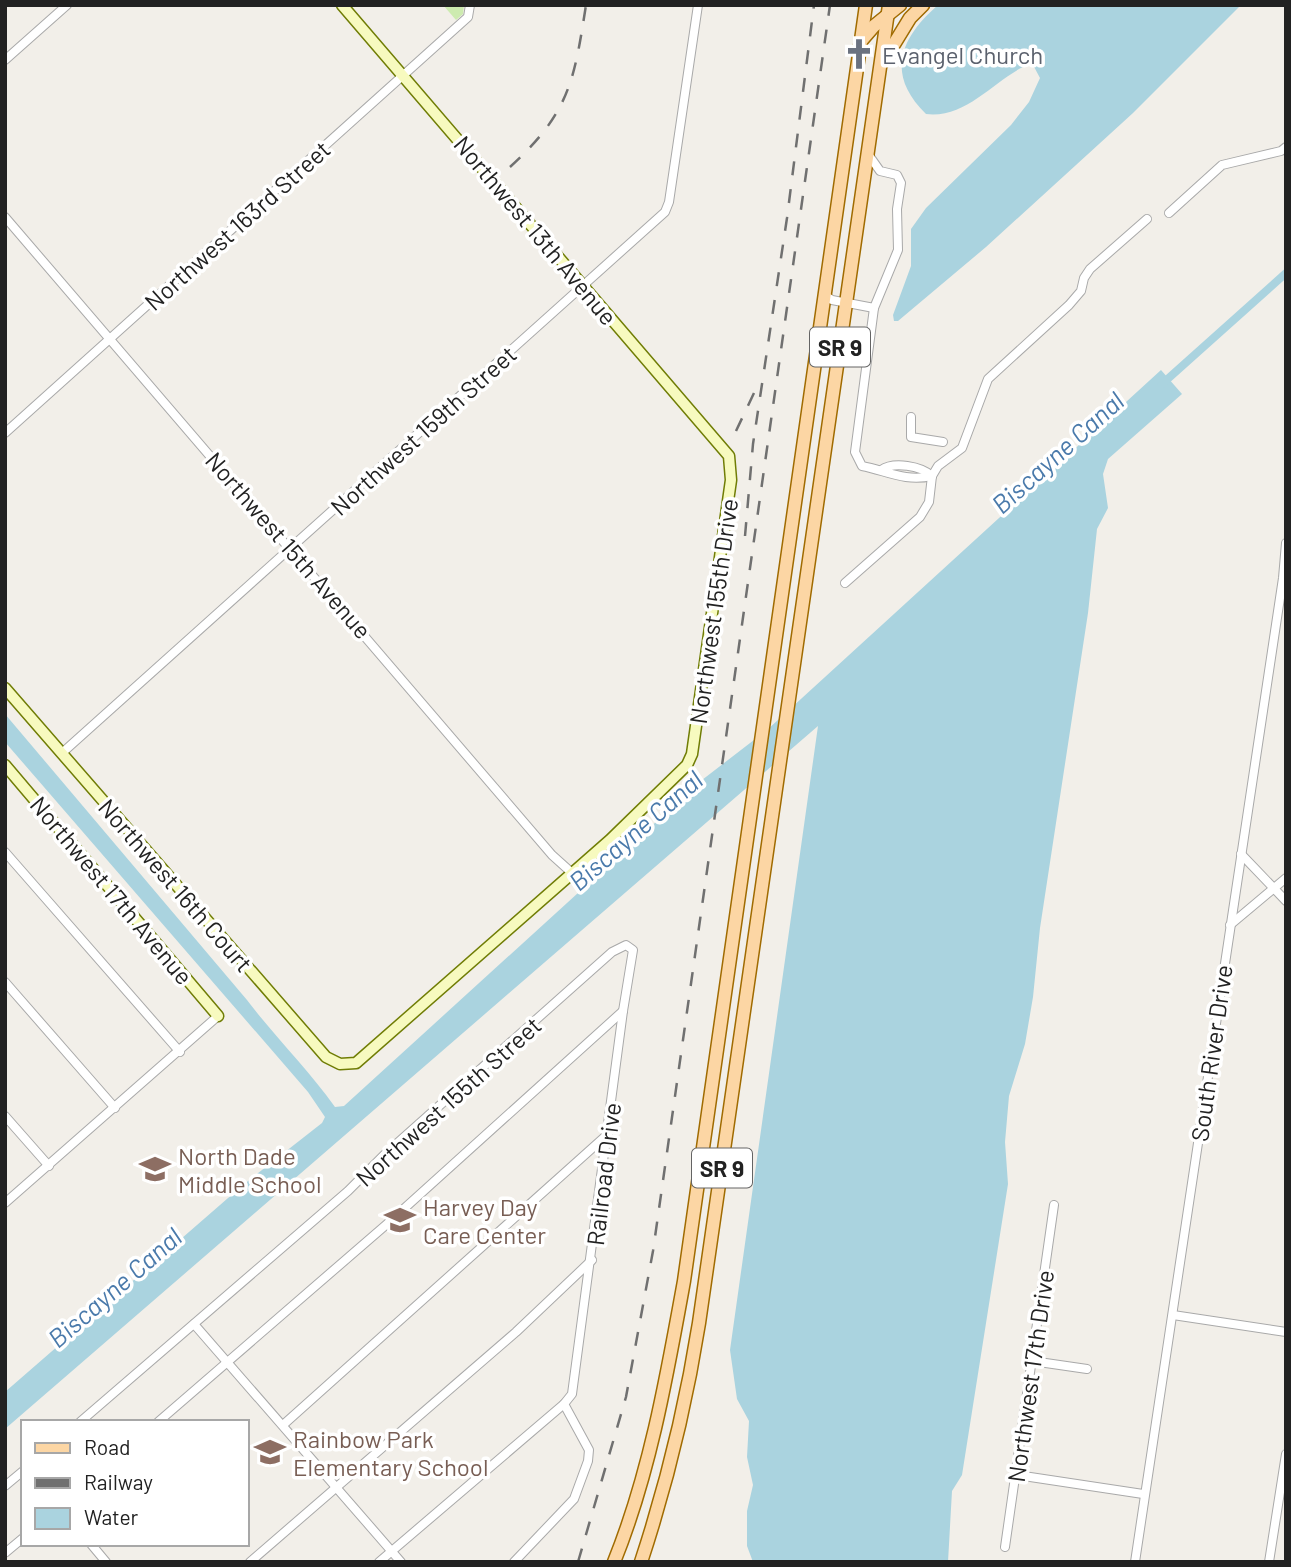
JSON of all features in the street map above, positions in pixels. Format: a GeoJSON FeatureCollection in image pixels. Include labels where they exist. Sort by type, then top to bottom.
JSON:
{"type":"FeatureCollection","features":[{"type":"Feature","properties":{"kind":"main road","name":"SR 9"},"geometry":{"type":"LineString","coordinates":[[614,1562],[643,1473],[674,1333],[866,5]]}},
{"type":"Feature","properties":{"kind":"main road"},"geometry":{"type":"LineString","coordinates":[[861,41],[894,7],[923,5]]}},
{"type":"Feature","properties":{"kind":"main road"},"geometry":{"type":"LineString","coordinates":[[881,65],[910,18],[923,5]]}},
{"type":"Feature","properties":{"kind":"main road","name":"SR 9"},"geometry":{"type":"LineString","coordinates":[[641,1562],[663,1496],[686,1403],[881,65],[894,7]]}},
{"type":"Feature","properties":{"kind":"street"},"geometry":{"type":"LineString","coordinates":[[5,60],[67,5]]}},
{"type":"Feature","properties":{"kind":"street","name":"Northwest 13th Avenue"},"geometry":{"type":"LineString","coordinates":[[342,5],[729,456]]}},
{"type":"Feature","properties":{"kind":"street","name":"Northwest 163rd Street"},"geometry":{"type":"LineString","coordinates":[[5,433],[468,17],[470,5]]}},
{"type":"Feature","properties":{"kind":"street","name":"Northwest 159th Street"},"geometry":{"type":"LineString","coordinates":[[62,753],[665,212],[669,202],[698,5]]}},
{"type":"Feature","properties":{"kind":"street"},"geometry":{"type":"LineString","coordinates":[[1169,213],[1222,165],[1281,151],[1286,147]]}},
{"type":"Feature","properties":{"kind":"street"},"geometry":{"type":"LineString","coordinates":[[868,154],[880,171],[897,175],[899,179],[898,250],[874,308],[855,452],[862,466],[881,470],[887,466],[900,466],[925,470],[932,476]]}},
{"type":"Feature","properties":{"kind":"street","name":"Northwest 15th Avenue"},"geometry":{"type":"LineString","coordinates":[[5,217],[292,548],[551,855],[572,873]]}},
{"type":"Feature","properties":{"kind":"street"},"geometry":{"type":"LineString","coordinates":[[845,583],[920,517],[929,502],[932,476],[938,466],[962,448],[988,379],[1069,304],[1081,291],[1084,278],[1090,269],[1147,219]]}},
{"type":"Feature","properties":{"kind":"street"},"geometry":{"type":"LineString","coordinates":[[824,295],[832,300],[874,308]]}},
{"type":"Feature","properties":{"kind":"street"},"geometry":{"type":"LineString","coordinates":[[911,417],[911,437],[943,442]]}},
{"type":"Feature","properties":{"kind":"street","name":"Northwest 155th Drive"},"geometry":{"type":"LineString","coordinates":[[572,873],[687,765],[692,754],[731,480],[729,456]]}},
{"type":"Feature","properties":{"kind":"street","name":"South River Drive"},"geometry":{"type":"LineString","coordinates":[[1135,1562],[1143,1493],[1173,1315],[1284,577],[1286,543]]}},
{"type":"Feature","properties":{"kind":"street","name":"Northwest 16th Court"},"geometry":{"type":"LineString","coordinates":[[5,688],[326,1057],[340,1064],[356,1063],[572,873]]}},
{"type":"Feature","properties":{"kind":"street","name":"Northwest 17th Avenue"},"geometry":{"type":"LineString","coordinates":[[5,765],[218,1016]]}},
{"type":"Feature","properties":{"kind":"street"},"geometry":{"type":"LineString","coordinates":[[5,852],[180,1052]]}},
{"type":"Feature","properties":{"kind":"street"},"geometry":{"type":"LineString","coordinates":[[1241,854],[1286,901]]}},
{"type":"Feature","properties":{"kind":"street"},"geometry":{"type":"LineString","coordinates":[[1230,925],[1286,878]]}},
{"type":"Feature","properties":{"kind":"street","name":"Railroad Drive"},"geometry":{"type":"LineString","coordinates":[[564,1404],[572,1394],[633,961],[633,950],[626,945]]}},
{"type":"Feature","properties":{"kind":"street","name":"Northwest 155th Street"},"geometry":{"type":"LineString","coordinates":[[82,1420],[348,1191],[384,1154],[612,952],[626,945]]}},
{"type":"Feature","properties":{"kind":"street"},"geometry":{"type":"LineString","coordinates":[[5,982],[116,1108]]}},
{"type":"Feature","properties":{"kind":"street"},"geometry":{"type":"LineString","coordinates":[[160,1420],[387,1224],[624,1011]]}},
{"type":"Feature","properties":{"kind":"street"},"geometry":{"type":"LineString","coordinates":[[5,1203],[218,1016]]}},
{"type":"Feature","properties":{"kind":"street"},"geometry":{"type":"LineString","coordinates":[[5,1116],[49,1166]]}},
{"type":"Feature","properties":{"kind":"street"},"geometry":{"type":"LineString","coordinates":[[282,1425],[608,1135]]}},
{"type":"Feature","properties":{"kind":"street","name":"Northwest 17th Drive"},"geometry":{"type":"LineString","coordinates":[[1005,1547],[1054,1205]]}},
{"type":"Feature","properties":{"kind":"street"},"geometry":{"type":"LineString","coordinates":[[250,1562],[516,1332],[592,1260]]}},
{"type":"Feature","properties":{"kind":"street"},"geometry":{"type":"LineString","coordinates":[[1173,1315],[1286,1332]]}},
{"type":"Feature","properties":{"kind":"street"},"geometry":{"type":"LineString","coordinates":[[194,1324],[401,1562]]}},
{"type":"Feature","properties":{"kind":"street"},"geometry":{"type":"LineString","coordinates":[[1032,1361],[1087,1370]]}},
{"type":"Feature","properties":{"kind":"street"},"geometry":{"type":"LineString","coordinates":[[379,1562],[564,1404],[589,1450],[587,1461],[574,1499],[514,1562]]}},
{"type":"Feature","properties":{"kind":"street"},"geometry":{"type":"LineString","coordinates":[[1269,1562],[1286,1454]]}},
{"type":"Feature","properties":{"kind":"street"},"geometry":{"type":"LineString","coordinates":[[5,1486],[21,1473]]}},
{"type":"Feature","properties":{"kind":"street"},"geometry":{"type":"LineString","coordinates":[[1017,1475],[1143,1493]]}},
{"type":"Feature","properties":{"kind":"street"},"geometry":{"type":"LineString","coordinates":[[5,1553],[21,1540]]}},
{"type":"Feature","properties":{"kind":"street"},"geometry":{"type":"LineString","coordinates":[[94,1546],[106,1562]]}},
{"type":"Feature","properties":{"kind":"green space"},"geometry":{"type":"Polygon","coordinates":[[[443,5],[464,5],[463,14],[456,20],[443,5]]]}},
{"type":"Feature","properties":{"kind":"water"},"geometry":{"type":"Polygon","coordinates":[[[938,5],[1241,5],[1133,113],[986,247],[898,321],[894,321],[893,315],[911,266],[911,229],[926,208],[1011,125],[1029,102],[1040,78],[1032,63],[956,110],[926,114],[913,100],[906,85],[902,58],[914,31],[938,5]]]}},
{"type":"Feature","properties":{"kind":"water"},"geometry":{"type":"Polygon","coordinates":[[[1161,370],[1182,394],[1108,459],[1103,474],[1108,508],[1097,529],[1088,613],[1040,928],[1033,997],[1025,1044],[1009,1096],[1005,1142],[1008,1184],[962,1475],[952,1491],[948,1562],[753,1562],[747,1546],[747,1511],[753,1485],[747,1457],[749,1421],[737,1399],[730,1350],[818,726],[5,1429],[5,1392],[243,1185],[322,1123],[325,1117],[308,1092],[5,742],[5,714],[335,1107],[344,1106],[702,780],[767,730],[1161,370]]]}},
{"type":"Feature","properties":{"kind":"waterway","name":"Biscayne Canal"},"geometry":{"type":"LineString","coordinates":[[1162,384],[1286,273]]}},
{"type":"Feature","properties":{"kind":"railway"},"geometry":{"type":"LineString","coordinates":[[510,167],[545,130],[566,95],[586,5]]}},
{"type":"Feature","properties":{"kind":"railway"},"geometry":{"type":"LineString","coordinates":[[745,536],[753,444],[787,218],[814,5]]}},
{"type":"Feature","properties":{"kind":"railway"},"geometry":{"type":"LineString","coordinates":[[578,1562],[626,1397],[653,1251],[830,5]]}},
{"type":"Feature","properties":{"kind":"railway"},"geometry":{"type":"LineString","coordinates":[[736,431],[754,393]]}},
{"type":"Feature","properties":{"kind":"place","name":"Evangel Church"},"geometry":{"type":"Point","coordinates":[859,54]}},
{"type":"Feature","properties":{"kind":"place","name":"North Dade Middle School"},"geometry":{"type":"Point","coordinates":[155,1169]}},
{"type":"Feature","properties":{"kind":"place","name":"Harvey Day Care Center"},"geometry":{"type":"Point","coordinates":[400,1220]}},
{"type":"Feature","properties":{"kind":"place","name":"Rainbow Park Elementary School"},"geometry":{"type":"Point","coordinates":[270,1452]}}]}
